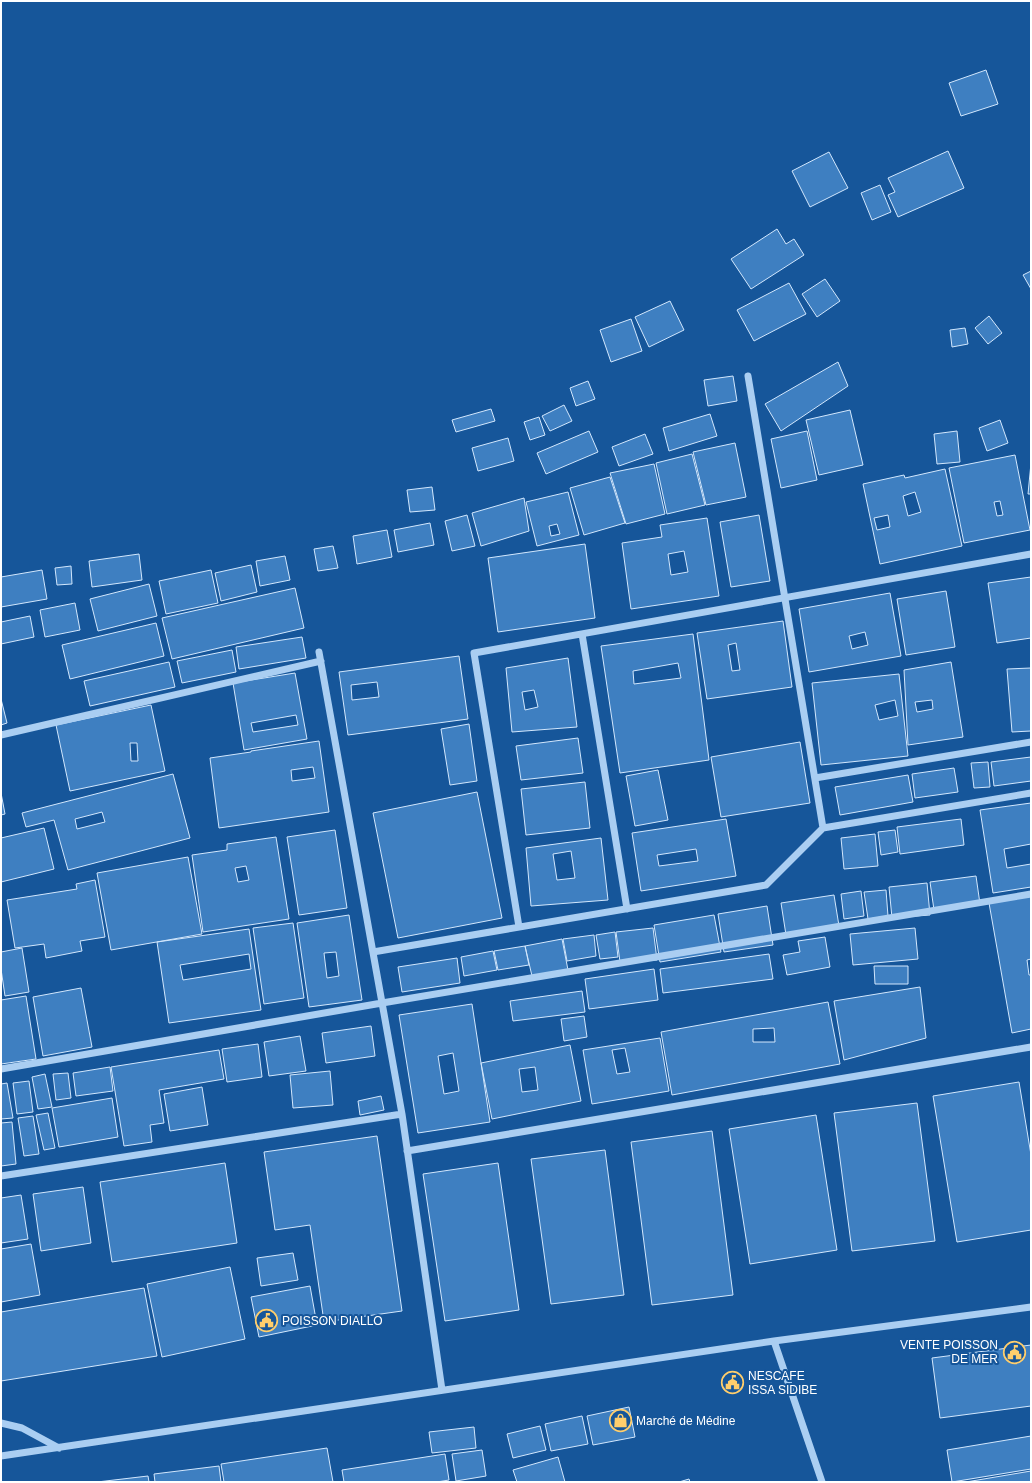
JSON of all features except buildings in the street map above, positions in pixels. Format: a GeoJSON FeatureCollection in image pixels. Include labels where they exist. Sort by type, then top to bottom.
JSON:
{"type":"FeatureCollection","features":[{"type":"Feature","properties":{"kind":"street"},"geometry":{"type":"LineString","coordinates":[[748,376],[823,828]]}},
{"type":"Feature","properties":{"kind":"street"},"geometry":{"type":"LineString","coordinates":[[519,927],[474,653],[1031,554]]}},
{"type":"Feature","properties":{"kind":"street"},"geometry":{"type":"LineString","coordinates":[[582,634],[627,909]]}},
{"type":"Feature","properties":{"kind":"street"},"geometry":{"type":"LineString","coordinates":[[319,652],[402,1114],[442,1390]]}},
{"type":"Feature","properties":{"kind":"street"},"geometry":{"type":"LineString","coordinates":[[1,734],[321,661]]}},
{"type":"Feature","properties":{"kind":"street"},"geometry":{"type":"LineString","coordinates":[[815,778],[1031,742]]}},
{"type":"Feature","properties":{"kind":"street"},"geometry":{"type":"LineString","coordinates":[[373,952],[766,885],[823,828],[1031,793]]}},
{"type":"Feature","properties":{"kind":"street"},"geometry":{"type":"LineString","coordinates":[[1,1069],[382,1003],[1031,894]]}},
{"type":"Feature","properties":{"kind":"street"},"geometry":{"type":"LineString","coordinates":[[407,1151],[1031,1048]]}},
{"type":"Feature","properties":{"kind":"street"},"geometry":{"type":"LineString","coordinates":[[1,1176],[402,1114]]}},
{"type":"Feature","properties":{"kind":"street"},"geometry":{"type":"LineString","coordinates":[[1,1456],[774,1341],[1031,1307]]}},
{"type":"Feature","properties":{"kind":"street"},"geometry":{"type":"LineString","coordinates":[[774,1341],[822,1482]]}},
{"type":"Feature","properties":{"kind":"street"},"geometry":{"type":"LineString","coordinates":[[1,1423],[22,1428],[60,1448]]}},
{"type":"Feature","properties":{"kind":"place","name":"POISSON DIALLO"},"geometry":{"type":"Point","coordinates":[266,1321]}},
{"type":"Feature","properties":{"kind":"place","name":"VENTE POISSON DE MER"},"geometry":{"type":"Point","coordinates":[1014,1352]}},
{"type":"Feature","properties":{"kind":"place","name":"NESCAFE ISSA SIDIBE"},"geometry":{"type":"Point","coordinates":[733,1383]}},
{"type":"Feature","properties":{"kind":"place","name":"Marché de Médine"},"geometry":{"type":"Point","coordinates":[621,1421]}}]}
